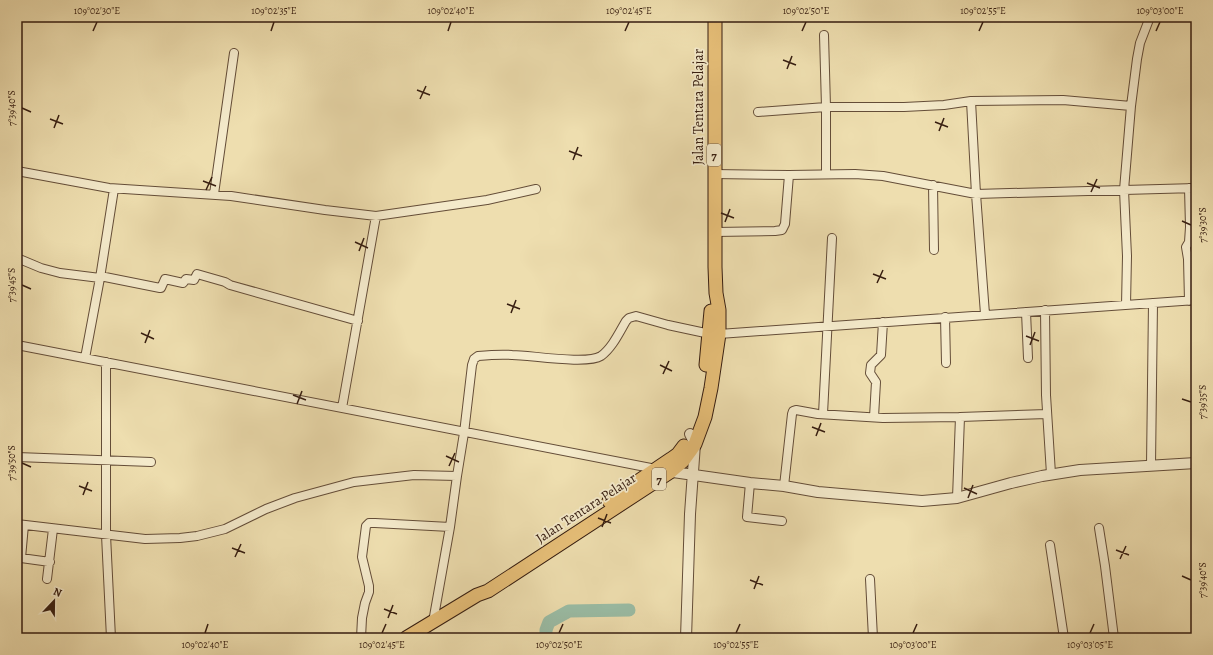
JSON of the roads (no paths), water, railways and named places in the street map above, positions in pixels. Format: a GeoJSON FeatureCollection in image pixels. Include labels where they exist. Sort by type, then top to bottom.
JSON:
{"type":"FeatureCollection","features":[{"type":"Feature","properties":{"kind":"highway","name":"Jalan Tentara Pelajar"},"geometry":{"type":"LineString","coordinates":[[406,638],[477,594],[488,591],[670,472],[687,456],[693,439],[705,417],[708,402],[714,334],[719,310],[716,293],[714,174],[715,17]]}},
{"type":"Feature","properties":{"kind":"highway","name":"Jalan Tentara Pelajar"},"geometry":{"type":"LineString","coordinates":[[477,594],[484,585],[678,454],[693,439]]}},
{"type":"Feature","properties":{"kind":"street"},"geometry":{"type":"LineString","coordinates":[[1126,305],[1127,256],[1124,190],[1131,106],[1140,43],[1150,17]]}},
{"type":"Feature","properties":{"kind":"street"},"geometry":{"type":"LineString","coordinates":[[824,35],[826,174]]}},
{"type":"Feature","properties":{"kind":"street"},"geometry":{"type":"LineString","coordinates":[[214,194],[234,52]]}},
{"type":"Feature","properties":{"kind":"street"},"geometry":{"type":"LineString","coordinates":[[758,112],[826,108],[944,105],[971,101],[1063,100],[1131,106]]}},
{"type":"Feature","properties":{"kind":"street"},"geometry":{"type":"LineString","coordinates":[[971,101],[985,314]]}},
{"type":"Feature","properties":{"kind":"street"},"geometry":{"type":"LineString","coordinates":[[17,171],[114,189],[214,194],[376,216],[487,200],[536,189]]}},
{"type":"Feature","properties":{"kind":"street"},"geometry":{"type":"LineString","coordinates":[[433,622],[450,527],[464,433],[472,365],[474,359],[478,356],[512,355],[579,359],[595,358],[601,356],[613,343],[626,321],[629,318],[636,316],[668,325],[714,334],[1192,300],[1186,247],[1189,242],[1192,188],[976,194],[883,176],[855,174],[714,174]]}},
{"type":"Feature","properties":{"kind":"street"},"geometry":{"type":"LineString","coordinates":[[715,232],[782,230],[785,224],[789,175]]}},
{"type":"Feature","properties":{"kind":"street"},"geometry":{"type":"LineString","coordinates":[[933,186],[934,250]]}},
{"type":"Feature","properties":{"kind":"street"},"geometry":{"type":"LineString","coordinates":[[85,358],[114,189]]}},
{"type":"Feature","properties":{"kind":"street"},"geometry":{"type":"LineString","coordinates":[[342,408],[376,216]]}},
{"type":"Feature","properties":{"kind":"street"},"geometry":{"type":"LineString","coordinates":[[823,414],[826,382],[827,326],[832,238]]}},
{"type":"Feature","properties":{"kind":"street"},"geometry":{"type":"LineString","coordinates":[[17,258],[41,268],[60,273],[100,277],[160,288],[165,278],[183,283],[186,279],[194,280],[197,274],[225,282],[230,285],[358,321]]}},
{"type":"Feature","properties":{"kind":"street"},"geometry":{"type":"LineString","coordinates":[[1151,465],[1153,303]]}},
{"type":"Feature","properties":{"kind":"street"},"geometry":{"type":"LineString","coordinates":[[1045,310],[1047,414],[1051,474]]}},
{"type":"Feature","properties":{"kind":"street"},"geometry":{"type":"LineString","coordinates":[[1026,312],[1028,358]]}},
{"type":"Feature","properties":{"kind":"street"},"geometry":{"type":"LineString","coordinates":[[945,318],[946,363]]}},
{"type":"Feature","properties":{"kind":"street"},"geometry":{"type":"LineString","coordinates":[[874,417],[876,382],[870,373],[871,365],[881,355],[883,322]]}},
{"type":"Feature","properties":{"kind":"street"},"geometry":{"type":"LineString","coordinates":[[17,345],[670,472],[784,486],[818,492],[922,501],[957,498],[1051,474],[1080,470],[1196,463]]}},
{"type":"Feature","properties":{"kind":"street"},"geometry":{"type":"LineString","coordinates":[[106,362],[106,536],[111,638]]}},
{"type":"Feature","properties":{"kind":"street"},"geometry":{"type":"LineString","coordinates":[[784,486],[790,423],[794,411],[796,410],[823,414],[874,417],[960,417],[1047,414]]}},
{"type":"Feature","properties":{"kind":"street"},"geometry":{"type":"LineString","coordinates":[[957,498],[960,417]]}},
{"type":"Feature","properties":{"kind":"street"},"geometry":{"type":"LineString","coordinates":[[686,638],[693,439]]}},
{"type":"Feature","properties":{"kind":"street"},"geometry":{"type":"LineString","coordinates":[[17,457],[151,462]]}},
{"type":"Feature","properties":{"kind":"street"},"geometry":{"type":"LineString","coordinates":[[50,562],[22,558],[20,525],[106,536],[145,539],[197,536],[225,529],[266,509],[296,498],[354,482],[414,475],[457,476]]}},
{"type":"Feature","properties":{"kind":"street"},"geometry":{"type":"LineString","coordinates":[[750,483],[746,517],[782,521]]}},
{"type":"Feature","properties":{"kind":"street"},"geometry":{"type":"LineString","coordinates":[[361,638],[364,603],[369,592],[362,557],[366,526],[375,523],[450,527]]}},
{"type":"Feature","properties":{"kind":"street"},"geometry":{"type":"LineString","coordinates":[[1099,528],[1114,638]]}},
{"type":"Feature","properties":{"kind":"street"},"geometry":{"type":"LineString","coordinates":[[47,579],[53,529]]}},
{"type":"Feature","properties":{"kind":"street"},"geometry":{"type":"LineString","coordinates":[[1050,545],[1064,638]]}},
{"type":"Feature","properties":{"kind":"street"},"geometry":{"type":"LineString","coordinates":[[870,579],[873,638]]}},
{"type":"Feature","properties":{"kind":"waterway"},"geometry":{"type":"LineString","coordinates":[[546,638],[546,630],[549,622],[569,611],[629,610]]}}]}
